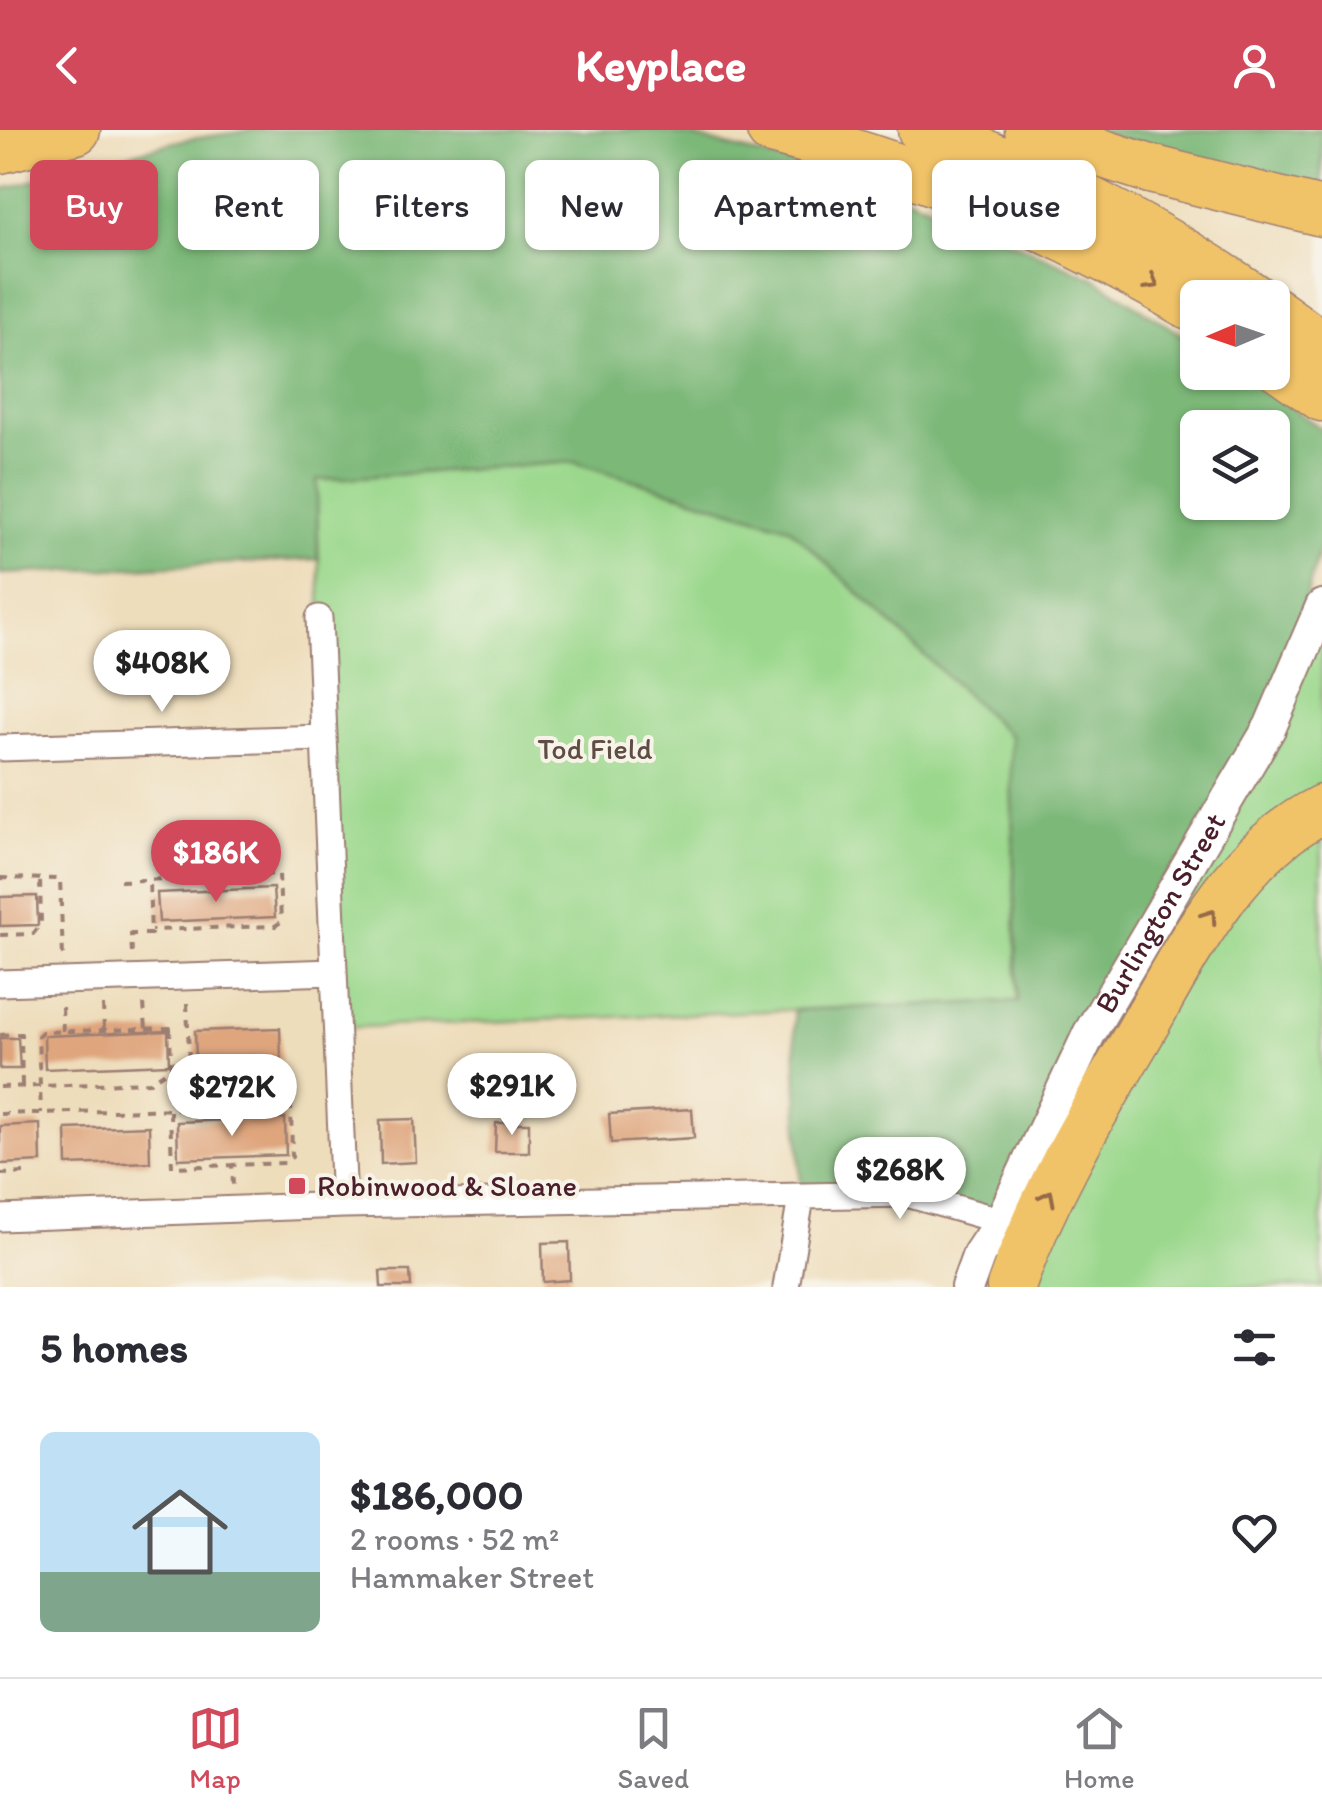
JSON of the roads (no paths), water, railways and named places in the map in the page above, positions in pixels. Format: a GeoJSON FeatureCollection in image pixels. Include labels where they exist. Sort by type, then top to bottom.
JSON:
{"type":"FeatureCollection","features":[{"type":"Feature","properties":{"kind":"highway"},"geometry":{"type":"LineString","coordinates":[[0,149],[76,130]]}},
{"type":"Feature","properties":{"kind":"highway"},"geometry":{"type":"LineString","coordinates":[[771,130],[885,162],[981,199],[1104,255],[1180,299]]}},
{"type":"Feature","properties":{"kind":"highway"},"geometry":{"type":"LineString","coordinates":[[922,130],[980,150],[1118,215],[1225,280]]}},
{"type":"Feature","properties":{"kind":"highway"},"geometry":{"type":"LineString","coordinates":[[1030,130],[1165,174],[1322,212]]}},
{"type":"Feature","properties":{"kind":"highway"},"geometry":{"type":"LineString","coordinates":[[1290,323],[1322,346]]}},
{"type":"Feature","properties":{"kind":"highway"},"geometry":{"type":"LineString","coordinates":[[1290,375],[1322,397]]}},
{"type":"Feature","properties":{"kind":"highway"},"geometry":{"type":"LineString","coordinates":[[1011,1287],[1029,1236],[1082,1131],[1209,914],[1272,842],[1322,809]]}},
{"type":"Feature","properties":{"kind":"street","name":"Burlington Street"},"geometry":{"type":"LineString","coordinates":[[967,1287],[979,1254],[1001,1221],[1089,1034],[1270,727],[1322,606]]}},
{"type":"Feature","properties":{"kind":"street"},"geometry":{"type":"LineString","coordinates":[[319,618],[344,1205]]}},
{"type":"Feature","properties":{"kind":"street"},"geometry":{"type":"LineString","coordinates":[[0,748],[324,738]]}},
{"type":"Feature","properties":{"kind":"street"},"geometry":{"type":"LineString","coordinates":[[0,983],[334,972]]}},
{"type":"Feature","properties":{"kind":"street"},"geometry":{"type":"LineString","coordinates":[[0,1218],[344,1205],[907,1194],[1001,1221]]}},
{"type":"Feature","properties":{"kind":"street"},"geometry":{"type":"LineString","coordinates":[[786,1287],[801,1198]]}},
{"type":"Feature","properties":{"kind":"street","name":"Burlington Street"},"geometry":{"type":"LineString","coordinates":[[992,1287],[1000,1261],[1001,1221]]}},
{"type":"Feature","properties":{"kind":"place","name":"Robinwood & Sloane"},"geometry":{"type":"Point","coordinates":[297,1186]}},
{"type":"Feature","properties":{"kind":"park label","name":"Tod Field"},"geometry":{"type":"Point","coordinates":[595,749]}}]}
